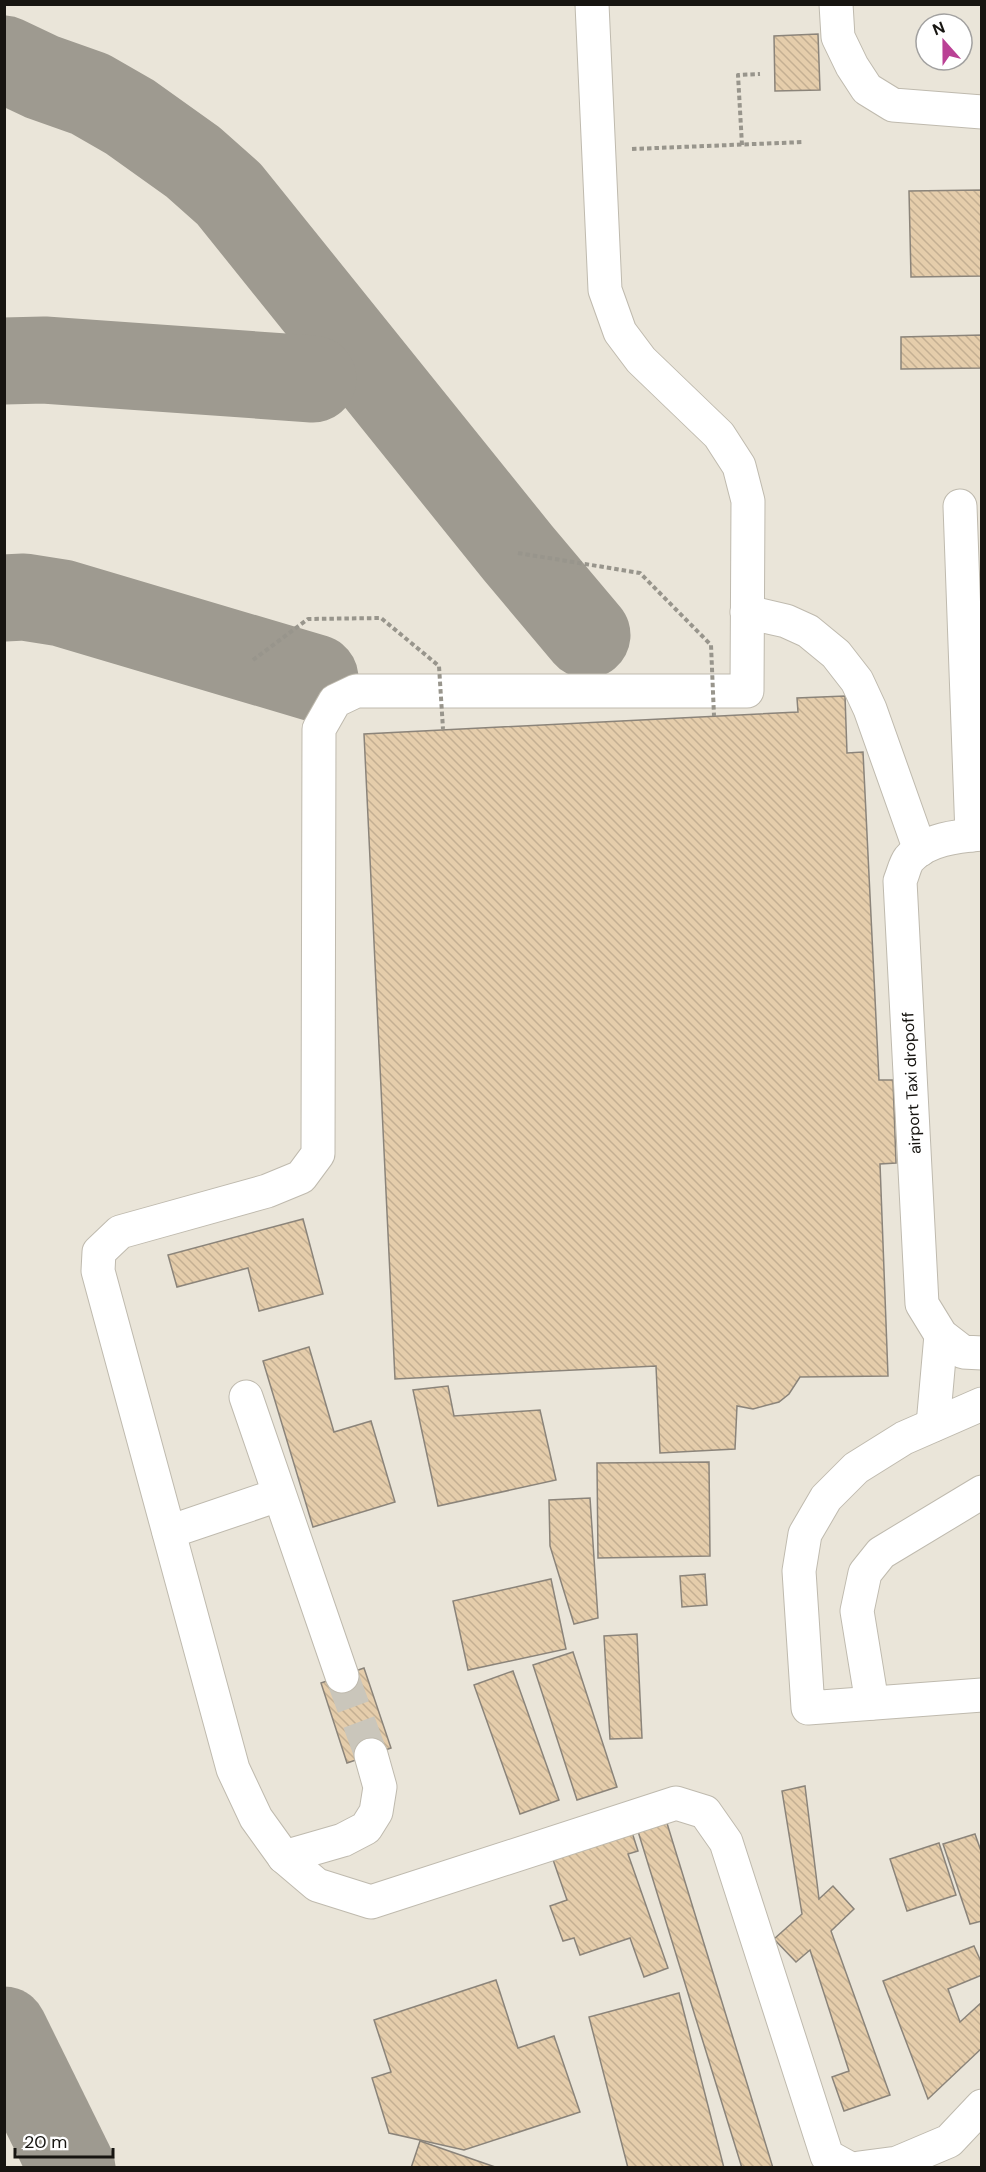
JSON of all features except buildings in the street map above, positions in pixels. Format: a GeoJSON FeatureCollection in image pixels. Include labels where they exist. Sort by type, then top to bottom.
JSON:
{"type":"FeatureCollection","features":[{"type":"Feature","properties":{"kind":"lane"},"geometry":{"type":"LineString","coordinates":[[591,4],[605,290],[620,332],[641,360],[719,435],[739,466],[748,501],[747,691],[356,691],[335,701],[319,729],[318,1154],[301,1177],[267,1191],[120,1232],[99,1252],[98,1271],[233,1769],[256,1818],[284,1857],[317,1885],[371,1902],[676,1803],[705,1812],[726,1842],[827,2156],[849,2168]]}},
{"type":"Feature","properties":{"kind":"lane"},"geometry":{"type":"LineString","coordinates":[[836,4],[838,37],[852,66],[867,89],[893,105],[981,112]]}},
{"type":"Feature","properties":{"kind":"lane"},"geometry":{"type":"LineString","coordinates":[[747,612],[786,621],[808,631],[836,654],[857,681],[870,710],[920,850],[946,839],[977,835],[960,506]]}},
{"type":"Feature","properties":{"kind":"lane","name":"airport Taxi dropoff"},"geometry":{"type":"LineString","coordinates":[[920,850],[908,860],[900,881],[922,1304],[941,1335],[963,1352],[981,1353]]}},
{"type":"Feature","properties":{"kind":"lane"},"geometry":{"type":"LineString","coordinates":[[933,1425],[941,1335]]}},
{"type":"Feature","properties":{"kind":"lane"},"geometry":{"type":"LineString","coordinates":[[246,1397],[342,1676]]}},
{"type":"Feature","properties":{"kind":"lane"},"geometry":{"type":"LineString","coordinates":[[981,1404],[904,1438],[856,1468],[826,1498],[805,1534],[798,1571],[808,1708],[981,1695]]}},
{"type":"Feature","properties":{"kind":"lane"},"geometry":{"type":"LineString","coordinates":[[872,1703],[857,1611],[864,1573],[881,1553],[981,1492]]}},
{"type":"Feature","properties":{"kind":"lane"},"geometry":{"type":"LineString","coordinates":[[169,1532],[278,1495]]}},
{"type":"Feature","properties":{"kind":"lane"},"geometry":{"type":"LineString","coordinates":[[284,1857],[343,1840],[366,1828],[376,1812],[380,1788],[371,1755]]}},
{"type":"Feature","properties":{"kind":"lane"},"geometry":{"type":"LineString","coordinates":[[859,2168],[897,2163],[949,2141],[981,2106]]}},
{"type":"Feature","properties":{"kind":"path"},"geometry":{"type":"LineString","coordinates":[[742,145],[738,75],[760,74]]}},
{"type":"Feature","properties":{"kind":"path"},"geometry":{"type":"LineString","coordinates":[[598,150],[804,142]]}},
{"type":"Feature","properties":{"kind":"path"},"geometry":{"type":"LineString","coordinates":[[518,553],[640,573],[711,645],[714,716]]}},
{"type":"Feature","properties":{"kind":"path"},"geometry":{"type":"LineString","coordinates":[[253,660],[308,619],[381,618],[439,666],[442,729]]}},
{"type":"Feature","properties":{"kind":"taxiway"},"geometry":{"type":"LineString","coordinates":[[4,59],[42,77],[90,94],[130,117],[193,162],[229,194],[518,553],[587,635]]}},
{"type":"Feature","properties":{"kind":"taxiway"},"geometry":{"type":"LineString","coordinates":[[4,361],[44,360],[313,379]]}},
{"type":"Feature","properties":{"kind":"taxiway"},"geometry":{"type":"LineString","coordinates":[[4,598],[24,597],[62,603],[315,678]]}},
{"type":"Feature","properties":{"kind":"taxiway"},"geometry":{"type":"LineString","coordinates":[[4,2030],[72,2168]]}},
{"type":"Feature","properties":{"kind":"tunnel"},"geometry":{"type":"LineString","coordinates":[[342,1676],[371,1755]]}}]}
